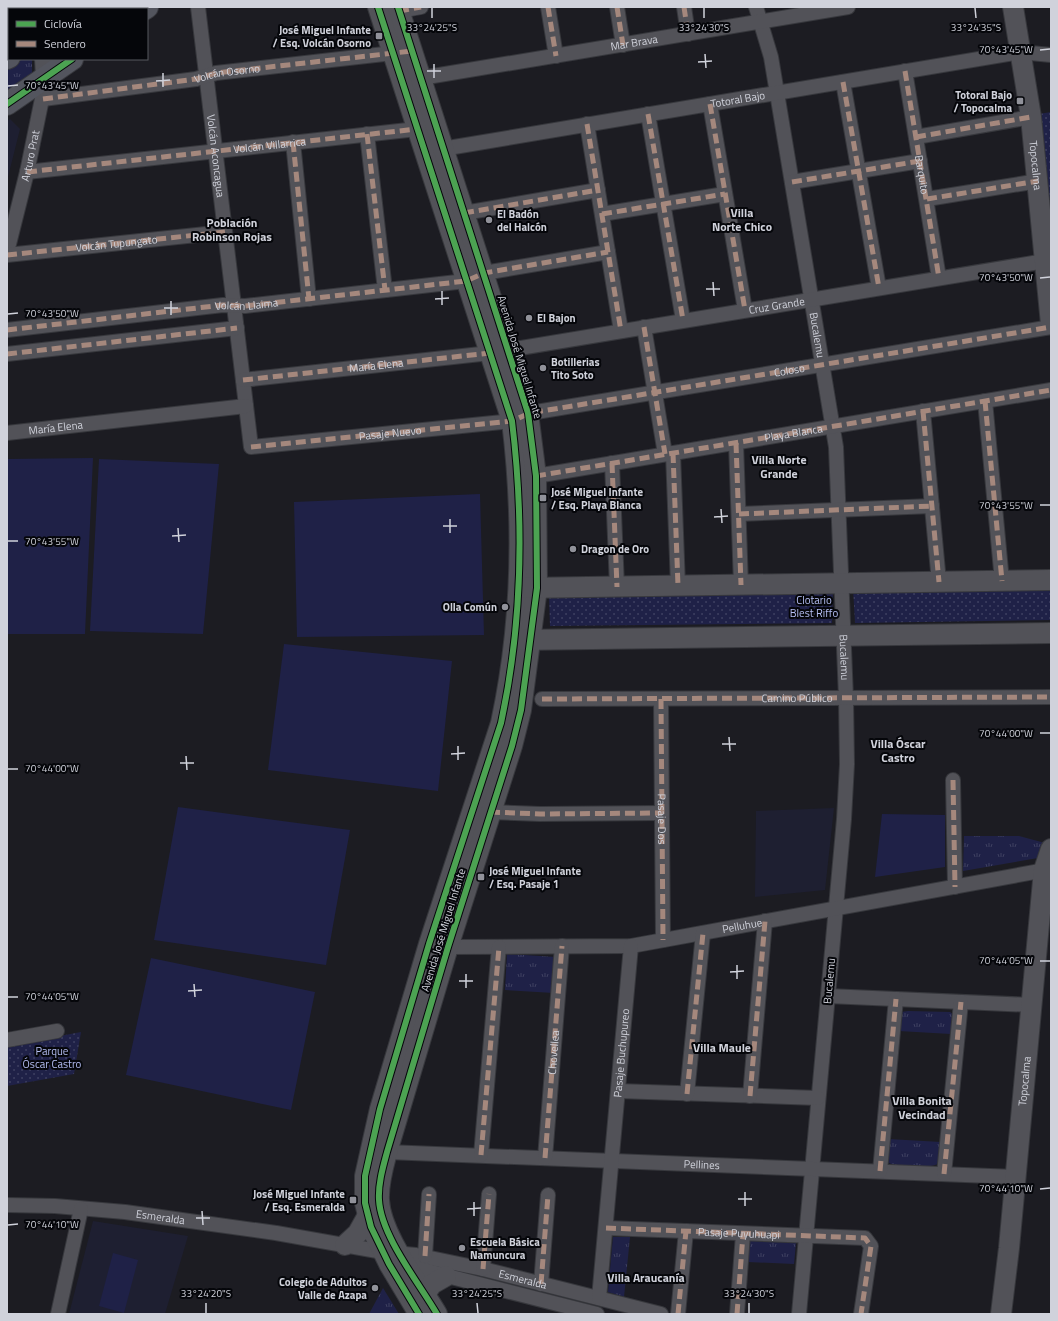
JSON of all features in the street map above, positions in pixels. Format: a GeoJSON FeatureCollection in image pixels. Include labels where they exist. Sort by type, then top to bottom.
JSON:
{"type":"FeatureCollection","features":[{"type":"Feature","properties":{"kind":"main road","name":"Avenida José Miguel Infante"},"geometry":{"type":"LineString","coordinates":[[378,7],[402,52],[421,78],[434,150],[520,417],[536,476],[522,640],[525,689],[517,728],[490,812],[439,946],[374,1132],[364,1190],[367,1217],[425,1294],[437,1314]]}},
{"type":"Feature","properties":{"kind":"main road","name":"Topocalma"},"geometry":{"type":"LineString","coordinates":[[1013,7],[1031,117],[1051,326]]}},
{"type":"Feature","properties":{"kind":"main road","name":"Avenida José Miguel Infante"},"geometry":{"type":"LineString","coordinates":[[398,9],[402,52],[417,129],[434,150],[464,213],[475,277]]}},
{"type":"Feature","properties":{"kind":"main road"},"geometry":{"type":"LineString","coordinates":[[7,104],[46,68],[69,60]]}},
{"type":"Feature","properties":{"kind":"main road","name":"Avenida José Miguel Infante"},"geometry":{"type":"LineString","coordinates":[[520,417],[516,464],[519,528],[527,588]]}},
{"type":"Feature","properties":{"kind":"main road"},"geometry":{"type":"LineString","coordinates":[[527,588],[1051,580]]}},
{"type":"Feature","properties":{"kind":"main road"},"geometry":{"type":"LineString","coordinates":[[522,640],[1051,633]]}},
{"type":"Feature","properties":{"kind":"main road","name":"Avenida José Miguel Infante"},"geometry":{"type":"LineString","coordinates":[[419,1314],[396,1257],[383,1219],[380,1208],[380,1184],[439,946],[501,723],[508,685],[522,640]]}},
{"type":"Feature","properties":{"kind":"main road","name":"Topocalma"},"geometry":{"type":"LineString","coordinates":[[1001,1314],[1016,1177],[1032,1005],[1047,870],[1051,849]]}},
{"type":"Feature","properties":{"kind":"main road"},"geometry":{"type":"LineString","coordinates":[[345,1245],[358,1233],[367,1217]]}},
{"type":"Feature","properties":{"kind":"main road"},"geometry":{"type":"LineString","coordinates":[[425,1294],[432,1284],[446,1276]]}},
{"type":"Feature","properties":{"kind":"street","name":"Volcán Aconcagua"},"geometry":{"type":"LineString","coordinates":[[198,7],[251,447]]}},
{"type":"Feature","properties":{"kind":"street"},"geometry":{"type":"LineString","coordinates":[[398,9],[421,7]]}},
{"type":"Feature","properties":{"kind":"street"},"geometry":{"type":"LineString","coordinates":[[548,7],[556,56]]}},
{"type":"Feature","properties":{"kind":"street"},"geometry":{"type":"LineString","coordinates":[[617,7],[623,45]]}},
{"type":"Feature","properties":{"kind":"street"},"geometry":{"type":"LineString","coordinates":[[684,7],[688,34]]}},
{"type":"Feature","properties":{"kind":"street","name":"Bucalemu"},"geometry":{"type":"LineString","coordinates":[[756,7],[771,57],[836,447],[844,636],[846,698],[845,790],[836,908],[799,1314]]}},
{"type":"Feature","properties":{"kind":"street","name":"Mar Brava"},"geometry":{"type":"LineString","coordinates":[[421,78],[848,7]]}},
{"type":"Feature","properties":{"kind":"street","name":"Volcán Osorno"},"geometry":{"type":"LineString","coordinates":[[43,99],[196,79],[216,73],[402,52]]}},
{"type":"Feature","properties":{"kind":"street","name":"Totoral Bajo"},"geometry":{"type":"LineString","coordinates":[[434,150],[1020,52],[1051,56]]}},
{"type":"Feature","properties":{"kind":"street","name":"Arturo Prat"},"geometry":{"type":"LineString","coordinates":[[7,252],[43,99],[46,68]]}},
{"type":"Feature","properties":{"kind":"street","name":"Barquito"},"geometry":{"type":"LineString","coordinates":[[905,71],[939,278]]}},
{"type":"Feature","properties":{"kind":"street"},"geometry":{"type":"LineString","coordinates":[[843,82],[879,288]]}},
{"type":"Feature","properties":{"kind":"street"},"geometry":{"type":"LineString","coordinates":[[710,104],[745,310]]}},
{"type":"Feature","properties":{"kind":"street"},"geometry":{"type":"LineString","coordinates":[[648,114],[683,320]]}},
{"type":"Feature","properties":{"kind":"street"},"geometry":{"type":"LineString","coordinates":[[916,137],[1031,117]]}},
{"type":"Feature","properties":{"kind":"street"},"geometry":{"type":"LineString","coordinates":[[587,124],[621,331]]}},
{"type":"Feature","properties":{"kind":"street","name":"Volcán Villarrica"},"geometry":{"type":"LineString","coordinates":[[27,172],[417,129]]}},
{"type":"Feature","properties":{"kind":"street"},"geometry":{"type":"LineString","coordinates":[[367,134],[385,290]]}},
{"type":"Feature","properties":{"kind":"street"},"geometry":{"type":"LineString","coordinates":[[293,142],[309,298]]}},
{"type":"Feature","properties":{"kind":"street"},"geometry":{"type":"LineString","coordinates":[[792,182],[920,161]]}},
{"type":"Feature","properties":{"kind":"street"},"geometry":{"type":"LineString","coordinates":[[926,199],[1038,181]]}},
{"type":"Feature","properties":{"kind":"street"},"geometry":{"type":"LineString","coordinates":[[464,213],[598,190]]}},
{"type":"Feature","properties":{"kind":"street"},"geometry":{"type":"LineString","coordinates":[[602,214],[725,194]]}},
{"type":"Feature","properties":{"kind":"street","name":"Volcán Tupungato"},"geometry":{"type":"LineString","coordinates":[[7,255],[225,232]]}},
{"type":"Feature","properties":{"kind":"street","name":"Volcán Llaima"},"geometry":{"type":"LineString","coordinates":[[7,330],[385,290],[475,277],[608,252]]}},
{"type":"Feature","properties":{"kind":"street","name":"Cruz Grande"},"geometry":{"type":"LineString","coordinates":[[499,351],[1045,261]]}},
{"type":"Feature","properties":{"kind":"street","name":"Coloso"},"geometry":{"type":"LineString","coordinates":[[520,417],[655,392],[1051,326]]}},
{"type":"Feature","properties":{"kind":"street"},"geometry":{"type":"LineString","coordinates":[[644,327],[655,392],[669,454],[678,586]]}},
{"type":"Feature","properties":{"kind":"street"},"geometry":{"type":"LineString","coordinates":[[7,354],[237,328]]}},
{"type":"Feature","properties":{"kind":"street","name":"María Elena"},"geometry":{"type":"LineString","coordinates":[[243,380],[499,351]]}},
{"type":"Feature","properties":{"kind":"street","name":"Playa Blanca"},"geometry":{"type":"LineString","coordinates":[[536,476],[1051,390]]}},
{"type":"Feature","properties":{"kind":"street"},"geometry":{"type":"LineString","coordinates":[[985,401],[1002,581]]}},
{"type":"Feature","properties":{"kind":"street","name":"María Elena"},"geometry":{"type":"LineString","coordinates":[[7,433],[246,406]]}},
{"type":"Feature","properties":{"kind":"street"},"geometry":{"type":"LineString","coordinates":[[923,411],[938,582]]}},
{"type":"Feature","properties":{"kind":"street","name":"Pasaje Nuevo"},"geometry":{"type":"LineString","coordinates":[[251,447],[520,417]]}},
{"type":"Feature","properties":{"kind":"street"},"geometry":{"type":"LineString","coordinates":[[736,442],[741,585]]}},
{"type":"Feature","properties":{"kind":"street"},"geometry":{"type":"LineString","coordinates":[[612,463],[617,587]]}},
{"type":"Feature","properties":{"kind":"street"},"geometry":{"type":"LineString","coordinates":[[739,514],[932,506]]}},
{"type":"Feature","properties":{"kind":"street","name":"Camino Público"},"geometry":{"type":"LineString","coordinates":[[542,699],[1051,697]]}},
{"type":"Feature","properties":{"kind":"street","name":"Pasaje Dos"},"geometry":{"type":"LineString","coordinates":[[661,699],[663,940]]}},
{"type":"Feature","properties":{"kind":"street"},"geometry":{"type":"LineString","coordinates":[[953,780],[955,887]]}},
{"type":"Feature","properties":{"kind":"street"},"geometry":{"type":"LineString","coordinates":[[490,812],[540,814],[662,813]]}},
{"type":"Feature","properties":{"kind":"street","name":"Pelluhue"},"geometry":{"type":"LineString","coordinates":[[439,946],[631,946],[1047,870]]}},
{"type":"Feature","properties":{"kind":"street"},"geometry":{"type":"LineString","coordinates":[[750,1096],[765,922]]}},
{"type":"Feature","properties":{"kind":"street"},"geometry":{"type":"LineString","coordinates":[[687,1094],[703,933]]}},
{"type":"Feature","properties":{"kind":"street","name":"Chovellea"},"geometry":{"type":"LineString","coordinates":[[545,1158],[562,946]]}},
{"type":"Feature","properties":{"kind":"street","name":"Pasaje Buchupureo"},"geometry":{"type":"LineString","coordinates":[[599,1298],[631,946]]}},
{"type":"Feature","properties":{"kind":"street"},"geometry":{"type":"LineString","coordinates":[[481,1156],[499,947]]}},
{"type":"Feature","properties":{"kind":"street"},"geometry":{"type":"LineString","coordinates":[[828,996],[1032,1005]]}},
{"type":"Feature","properties":{"kind":"street"},"geometry":{"type":"LineString","coordinates":[[880,1171],[896,999]]}},
{"type":"Feature","properties":{"kind":"street"},"geometry":{"type":"LineString","coordinates":[[944,1174],[961,1002]]}},
{"type":"Feature","properties":{"kind":"street"},"geometry":{"type":"LineString","coordinates":[[7,1040],[57,1031]]}},
{"type":"Feature","properties":{"kind":"street"},"geometry":{"type":"LineString","coordinates":[[618,1091],[818,1098]]}},
{"type":"Feature","properties":{"kind":"street","name":"Pellines"},"geometry":{"type":"LineString","coordinates":[[387,1152],[1016,1177]]}},
{"type":"Feature","properties":{"kind":"street"},"geometry":{"type":"LineString","coordinates":[[425,1256],[429,1194]]}},
{"type":"Feature","properties":{"kind":"street"},"geometry":{"type":"LineString","coordinates":[[483,1269],[489,1194]]}},
{"type":"Feature","properties":{"kind":"street"},"geometry":{"type":"LineString","coordinates":[[541,1284],[548,1195]]}},
{"type":"Feature","properties":{"kind":"street","name":"Esmeralda"},"geometry":{"type":"LineString","coordinates":[[7,1205],[81,1208],[208,1223],[345,1245],[396,1257],[446,1276],[597,1314]]}},
{"type":"Feature","properties":{"kind":"street"},"geometry":{"type":"LineString","coordinates":[[58,1314],[81,1208]]}},
{"type":"Feature","properties":{"kind":"street","name":"Pasaje Puyuhuapi"},"geometry":{"type":"LineString","coordinates":[[606,1228],[862,1238],[870,1242],[871,1250],[861,1314]]}},
{"type":"Feature","properties":{"kind":"street"},"geometry":{"type":"LineString","coordinates":[[678,1314],[686,1231]]}},
{"type":"Feature","properties":{"kind":"street"},"geometry":{"type":"LineString","coordinates":[[737,1314],[743,1234]]}},
{"type":"Feature","properties":{"kind":"street","name":"Esmeralda"},"geometry":{"type":"LineString","coordinates":[[396,1257],[425,1256],[483,1269],[661,1314]]}},
{"type":"Feature","properties":{"kind":"shaded area"},"geometry":{"type":"Polygon","coordinates":[[[10,119],[20,129],[7,181],[7,121],[10,119]]]}},
{"type":"Feature","properties":{"kind":"shaded area"},"geometry":{"type":"Polygon","coordinates":[[[834,808],[825,890],[755,897],[756,811],[834,808]]]}},
{"type":"Feature","properties":{"kind":"shaded area"},"geometry":{"type":"Polygon","coordinates":[[[93,1221],[188,1236],[165,1314],[69,1314],[93,1221]]]}},
{"type":"Feature","properties":{"kind":"green space"},"geometry":{"type":"Polygon","coordinates":[[[20,60],[32,60],[32,77],[7,94],[7,69],[20,60]]]}},
{"type":"Feature","properties":{"kind":"green space"},"geometry":{"type":"Polygon","coordinates":[[[1051,112],[1051,234],[1039,114],[1051,112]]]}},
{"type":"Feature","properties":{"kind":"green space"},"geometry":{"type":"Polygon","coordinates":[[[93,458],[85,634],[7,634],[7,459],[93,458]]]}},
{"type":"Feature","properties":{"kind":"green space"},"geometry":{"type":"Polygon","coordinates":[[[99,459],[219,464],[203,634],[90,631],[99,459]]]}},
{"type":"Feature","properties":{"kind":"green space"},"geometry":{"type":"Polygon","coordinates":[[[480,494],[484,635],[297,637],[294,502],[480,494]]]}},
{"type":"Feature","properties":{"kind":"green space","name":"Clotario Blest Riffo"},"geometry":{"type":"Polygon","coordinates":[[[1051,586],[1051,620],[855,623],[853,588],[1051,586]]]}},
{"type":"Feature","properties":{"kind":"green space","name":"Clotario Blest Riffo"},"geometry":{"type":"Polygon","coordinates":[[[833,588],[832,623],[550,626],[549,595],[833,588]]]}},
{"type":"Feature","properties":{"kind":"green space"},"geometry":{"type":"Polygon","coordinates":[[[284,644],[452,661],[438,791],[268,770],[284,644]]]}},
{"type":"Feature","properties":{"kind":"green space"},"geometry":{"type":"Polygon","coordinates":[[[178,807],[350,830],[326,965],[154,940],[178,807]]]}},
{"type":"Feature","properties":{"kind":"green space"},"geometry":{"type":"Polygon","coordinates":[[[882,814],[945,815],[945,867],[875,877],[882,814]]]}},
{"type":"Feature","properties":{"kind":"green space"},"geometry":{"type":"Polygon","coordinates":[[[964,836],[1019,836],[1045,843],[1038,858],[963,871],[964,836]]]}},
{"type":"Feature","properties":{"kind":"green space"},"geometry":{"type":"Polygon","coordinates":[[[507,954],[556,957],[554,993],[505,990],[507,954]]]}},
{"type":"Feature","properties":{"kind":"green space"},"geometry":{"type":"Polygon","coordinates":[[[151,958],[315,992],[291,1110],[126,1075],[151,958]]]}},
{"type":"Feature","properties":{"kind":"green space"},"geometry":{"type":"Polygon","coordinates":[[[901,1012],[950,1012],[954,1015],[951,1034],[899,1031],[901,1012]]]}},
{"type":"Feature","properties":{"kind":"green space","name":"Parque Óscar Castro"},"geometry":{"type":"Polygon","coordinates":[[[81,1032],[74,1074],[7,1086],[7,1046],[81,1032]]]}},
{"type":"Feature","properties":{"kind":"green space"},"geometry":{"type":"Polygon","coordinates":[[[888,1139],[941,1142],[938,1164],[933,1166],[912,1168],[898,1166],[887,1162],[888,1139]]]}},
{"type":"Feature","properties":{"kind":"green space"},"geometry":{"type":"Polygon","coordinates":[[[613,1237],[630,1237],[624,1297],[608,1292],[613,1237]]]}},
{"type":"Feature","properties":{"kind":"green space"},"geometry":{"type":"Polygon","coordinates":[[[749,1239],[796,1243],[794,1264],[748,1262],[749,1239]]]}},
{"type":"Feature","properties":{"kind":"green space"},"geometry":{"type":"Polygon","coordinates":[[[113,1253],[138,1260],[124,1313],[99,1306],[113,1253]]]}},
{"type":"Feature","properties":{"kind":"green space"},"geometry":{"type":"Polygon","coordinates":[[[383,1288],[399,1314],[369,1314],[383,1288]]]}},
{"type":"Feature","properties":{"kind":"marked path"},"geometry":{"type":"LineString","coordinates":[[399,11],[421,7]]}},
{"type":"Feature","properties":{"kind":"marked path"},"geometry":{"type":"LineString","coordinates":[[548,7],[556,56]]}},
{"type":"Feature","properties":{"kind":"marked path"},"geometry":{"type":"LineString","coordinates":[[617,7],[623,45]]}},
{"type":"Feature","properties":{"kind":"marked path"},"geometry":{"type":"LineString","coordinates":[[684,7],[688,34]]}},
{"type":"Feature","properties":{"kind":"marked path"},"geometry":{"type":"LineString","coordinates":[[43,99],[196,79],[216,73],[412,51]]}},
{"type":"Feature","properties":{"kind":"marked path"},"geometry":{"type":"LineString","coordinates":[[905,71],[939,278]]}},
{"type":"Feature","properties":{"kind":"marked path"},"geometry":{"type":"LineString","coordinates":[[843,82],[879,288]]}},
{"type":"Feature","properties":{"kind":"marked path"},"geometry":{"type":"LineString","coordinates":[[710,104],[745,310]]}},
{"type":"Feature","properties":{"kind":"marked path"},"geometry":{"type":"LineString","coordinates":[[648,114],[683,320]]}},
{"type":"Feature","properties":{"kind":"marked path"},"geometry":{"type":"LineString","coordinates":[[916,137],[1031,117]]}},
{"type":"Feature","properties":{"kind":"marked path"},"geometry":{"type":"LineString","coordinates":[[587,124],[621,331]]}},
{"type":"Feature","properties":{"kind":"marked path"},"geometry":{"type":"LineString","coordinates":[[27,172],[417,129]]}},
{"type":"Feature","properties":{"kind":"marked path"},"geometry":{"type":"LineString","coordinates":[[367,134],[385,290]]}},
{"type":"Feature","properties":{"kind":"marked path"},"geometry":{"type":"LineString","coordinates":[[293,142],[309,299]]}},
{"type":"Feature","properties":{"kind":"marked path"},"geometry":{"type":"LineString","coordinates":[[792,182],[920,161]]}},
{"type":"Feature","properties":{"kind":"marked path"},"geometry":{"type":"LineString","coordinates":[[927,199],[1038,181]]}},
{"type":"Feature","properties":{"kind":"marked path"},"geometry":{"type":"LineString","coordinates":[[464,213],[598,190]]}},
{"type":"Feature","properties":{"kind":"marked path"},"geometry":{"type":"LineString","coordinates":[[602,214],[725,194]]}},
{"type":"Feature","properties":{"kind":"marked path"},"geometry":{"type":"LineString","coordinates":[[7,255],[225,232]]}},
{"type":"Feature","properties":{"kind":"marked path"},"geometry":{"type":"LineString","coordinates":[[7,330],[223,305],[245,306],[466,281],[484,273],[608,252]]}},
{"type":"Feature","properties":{"kind":"marked path"},"geometry":{"type":"LineString","coordinates":[[644,327],[665,454]]}},
{"type":"Feature","properties":{"kind":"marked path"},"geometry":{"type":"LineString","coordinates":[[251,447],[512,421],[530,413],[1051,327]]}},
{"type":"Feature","properties":{"kind":"marked path"},"geometry":{"type":"LineString","coordinates":[[7,354],[237,328]]}},
{"type":"Feature","properties":{"kind":"marked path"},"geometry":{"type":"LineString","coordinates":[[243,380],[490,353]]}},
{"type":"Feature","properties":{"kind":"marked path"},"geometry":{"type":"LineString","coordinates":[[536,476],[1051,390]]}},
{"type":"Feature","properties":{"kind":"marked path"},"geometry":{"type":"LineString","coordinates":[[985,401],[1002,581]]}},
{"type":"Feature","properties":{"kind":"marked path"},"geometry":{"type":"LineString","coordinates":[[923,411],[939,582]]}},
{"type":"Feature","properties":{"kind":"marked path"},"geometry":{"type":"LineString","coordinates":[[736,443],[741,585]]}},
{"type":"Feature","properties":{"kind":"marked path"},"geometry":{"type":"LineString","coordinates":[[673,453],[678,586]]}},
{"type":"Feature","properties":{"kind":"marked path"},"geometry":{"type":"LineString","coordinates":[[612,463],[617,587]]}},
{"type":"Feature","properties":{"kind":"marked path"},"geometry":{"type":"LineString","coordinates":[[739,514],[932,506]]}},
{"type":"Feature","properties":{"kind":"marked path"},"geometry":{"type":"LineString","coordinates":[[542,699],[1051,697]]}},
{"type":"Feature","properties":{"kind":"marked path"},"geometry":{"type":"LineString","coordinates":[[661,699],[663,940]]}},
{"type":"Feature","properties":{"kind":"marked path"},"geometry":{"type":"LineString","coordinates":[[953,780],[955,887]]}},
{"type":"Feature","properties":{"kind":"marked path"},"geometry":{"type":"LineString","coordinates":[[490,812],[540,814],[662,813]]}},
{"type":"Feature","properties":{"kind":"marked path"},"geometry":{"type":"LineString","coordinates":[[750,1096],[765,921]]}},
{"type":"Feature","properties":{"kind":"marked path"},"geometry":{"type":"LineString","coordinates":[[687,1094],[703,933]]}},
{"type":"Feature","properties":{"kind":"marked path"},"geometry":{"type":"LineString","coordinates":[[545,1158],[562,946]]}},
{"type":"Feature","properties":{"kind":"marked path"},"geometry":{"type":"LineString","coordinates":[[481,1155],[499,947]]}},
{"type":"Feature","properties":{"kind":"marked path"},"geometry":{"type":"LineString","coordinates":[[880,1171],[896,999]]}},
{"type":"Feature","properties":{"kind":"marked path"},"geometry":{"type":"LineString","coordinates":[[944,1174],[961,1002]]}},
{"type":"Feature","properties":{"kind":"marked path"},"geometry":{"type":"LineString","coordinates":[[425,1256],[429,1194]]}},
{"type":"Feature","properties":{"kind":"marked path"},"geometry":{"type":"LineString","coordinates":[[483,1269],[489,1194]]}},
{"type":"Feature","properties":{"kind":"marked path"},"geometry":{"type":"LineString","coordinates":[[541,1284],[548,1195]]}},
{"type":"Feature","properties":{"kind":"marked path"},"geometry":{"type":"LineString","coordinates":[[606,1228],[865,1238],[871,1246],[861,1314]]}},
{"type":"Feature","properties":{"kind":"marked path"},"geometry":{"type":"LineString","coordinates":[[678,1314],[686,1231]]}},
{"type":"Feature","properties":{"kind":"marked path"},"geometry":{"type":"LineString","coordinates":[[737,1314],[743,1234]]}},
{"type":"Feature","properties":{"kind":"cycle path"},"geometry":{"type":"LineString","coordinates":[[378,7],[512,421],[518,496],[519,572],[517,610],[508,686],[501,723],[429,944],[380,1109],[365,1176],[365,1203],[371,1227],[389,1264],[419,1314]]}},
{"type":"Feature","properties":{"kind":"cycle path"},"geometry":{"type":"LineString","coordinates":[[398,7],[528,413],[536,476],[537,588],[521,710],[512,746],[448,947],[387,1152],[379,1188],[381,1214],[386,1229],[393,1244],[437,1314]]}},
{"type":"Feature","properties":{"kind":"cycle path"},"geometry":{"type":"LineString","coordinates":[[7,104],[71,60]]}},
{"type":"Feature","properties":{"kind":"place","name":"José Miguel Infante / Esq. Volcán Osorno"},"geometry":{"type":"Point","coordinates":[379,36]}},
{"type":"Feature","properties":{"kind":"place","name":"Totoral Bajo / Topocalma"},"geometry":{"type":"Point","coordinates":[1020,101]}},
{"type":"Feature","properties":{"kind":"place","name":"El Badón del Halcón"},"geometry":{"type":"Point","coordinates":[489,220]}},
{"type":"Feature","properties":{"kind":"place","name":"El Bajon"},"geometry":{"type":"Point","coordinates":[529,318]}},
{"type":"Feature","properties":{"kind":"place","name":"Botillerias Tito Soto"},"geometry":{"type":"Point","coordinates":[543,368]}},
{"type":"Feature","properties":{"kind":"place","name":"José Miguel Infante / Esq. Playa Blanca"},"geometry":{"type":"Point","coordinates":[543,498]}},
{"type":"Feature","properties":{"kind":"place","name":"Dragon de Oro"},"geometry":{"type":"Point","coordinates":[573,549]}},
{"type":"Feature","properties":{"kind":"place","name":"Olla Común"},"geometry":{"type":"Point","coordinates":[505,607]}},
{"type":"Feature","properties":{"kind":"place","name":"José Miguel Infante / Esq. Pasaje 1"},"geometry":{"type":"Point","coordinates":[481,877]}},
{"type":"Feature","properties":{"kind":"place","name":"José Miguel Infante / Esq. Esmeralda"},"geometry":{"type":"Point","coordinates":[353,1200]}},
{"type":"Feature","properties":{"kind":"place","name":"Escuela Básica Namuncura"},"geometry":{"type":"Point","coordinates":[462,1248]}},
{"type":"Feature","properties":{"kind":"place","name":"Colegio de Adultos Valle de Azapa"},"geometry":{"type":"Point","coordinates":[375,1288]}},
{"type":"Feature","properties":{"kind":"district","name":"Villa Norte Chico"},"geometry":{"type":"Point","coordinates":[742,219]}},
{"type":"Feature","properties":{"kind":"district","name":"Población Robinson Rojas"},"geometry":{"type":"Point","coordinates":[232,229]}},
{"type":"Feature","properties":{"kind":"district","name":"Villa Norte Grande"},"geometry":{"type":"Point","coordinates":[779,466]}},
{"type":"Feature","properties":{"kind":"district","name":"Villa Óscar Castro"},"geometry":{"type":"Point","coordinates":[898,750]}},
{"type":"Feature","properties":{"kind":"district","name":"Villa Maule"},"geometry":{"type":"Point","coordinates":[722,1047]}},
{"type":"Feature","properties":{"kind":"district","name":"Villa Bonita Vecindad"},"geometry":{"type":"Point","coordinates":[922,1107]}},
{"type":"Feature","properties":{"kind":"district","name":"Villa Araucanía"},"geometry":{"type":"Point","coordinates":[646,1277]}}]}
